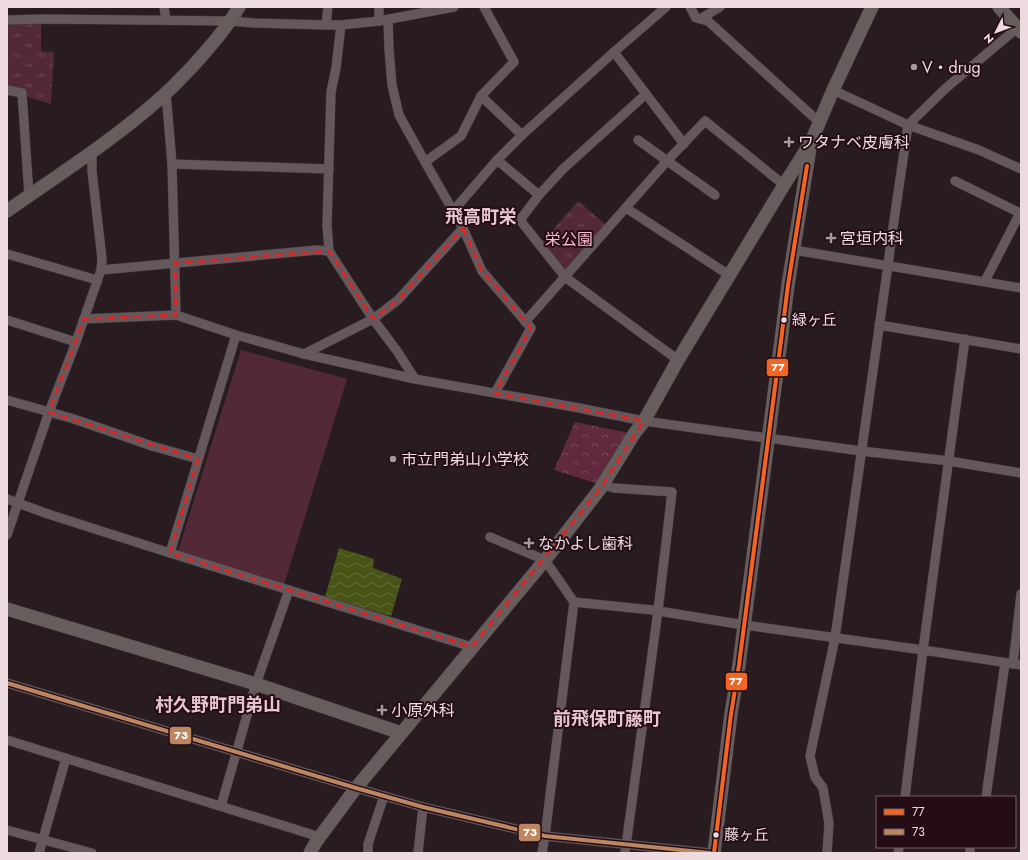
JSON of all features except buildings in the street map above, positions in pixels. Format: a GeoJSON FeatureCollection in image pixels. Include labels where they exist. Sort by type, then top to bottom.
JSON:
{"type":"FeatureCollection","features":[{"type":"Feature","properties":{"kind":"street"},"geometry":{"type":"LineString","coordinates":[[164,7],[166,20]]}},
{"type":"Feature","properties":{"kind":"street"},"geometry":{"type":"LineString","coordinates":[[8,209],[92,152],[134,121],[166,93],[212,45],[239,7]]}},
{"type":"Feature","properties":{"kind":"street"},"geometry":{"type":"LineString","coordinates":[[326,25],[328,7]]}},
{"type":"Feature","properties":{"kind":"street"},"geometry":{"type":"LineString","coordinates":[[379,7],[389,49],[392,85],[399,115],[464,228],[482,271],[531,328],[495,393]]}},
{"type":"Feature","properties":{"kind":"street"},"geometry":{"type":"LineString","coordinates":[[7,20],[166,20],[341,25],[383,20],[454,7]]}},
{"type":"Feature","properties":{"kind":"street"},"geometry":{"type":"LineString","coordinates":[[425,162],[461,136],[481,96],[514,62],[484,7]]}},
{"type":"Feature","properties":{"kind":"street"},"geometry":{"type":"LineString","coordinates":[[453,210],[497,160],[522,135],[666,7]]}},
{"type":"Feature","properties":{"kind":"street"},"geometry":{"type":"LineString","coordinates":[[690,7],[696,18],[708,22],[820,122]]}},
{"type":"Feature","properties":{"kind":"street"},"geometry":{"type":"LineString","coordinates":[[700,20],[720,7]]}},
{"type":"Feature","properties":{"kind":"street"},"geometry":{"type":"LineString","coordinates":[[310,853],[356,788],[545,560],[602,485],[634,434],[644,421],[678,360],[811,142],[833,90],[872,7]]}},
{"type":"Feature","properties":{"kind":"street"},"geometry":{"type":"LineString","coordinates":[[827,853],[829,823],[822,788],[815,777],[810,756],[835,638],[908,125],[946,88],[1020,29],[999,7]]}},
{"type":"Feature","properties":{"kind":"street"},"geometry":{"type":"LineString","coordinates":[[341,25],[336,68],[331,92],[327,225],[329,251],[373,319],[415,379]]}},
{"type":"Feature","properties":{"kind":"street"},"geometry":{"type":"LineString","coordinates":[[614,52],[684,144]]}},
{"type":"Feature","properties":{"kind":"street"},"geometry":{"type":"LineString","coordinates":[[7,90],[22,93],[29,195]]}},
{"type":"Feature","properties":{"kind":"street"},"geometry":{"type":"LineString","coordinates":[[833,90],[908,125],[979,150],[1021,169]]}},
{"type":"Feature","properties":{"kind":"street"},"geometry":{"type":"LineString","coordinates":[[166,93],[172,164],[176,315]]}},
{"type":"Feature","properties":{"kind":"street"},"geometry":{"type":"LineString","coordinates":[[646,94],[563,169],[539,195],[520,220],[564,277],[678,360]]}},
{"type":"Feature","properties":{"kind":"street"},"geometry":{"type":"LineString","coordinates":[[481,96],[522,135]]}},
{"type":"Feature","properties":{"kind":"street"},"geometry":{"type":"LineString","coordinates":[[525,322],[667,161],[705,121],[784,185]]}},
{"type":"Feature","properties":{"kind":"street"},"geometry":{"type":"LineString","coordinates":[[638,140],[715,195]]}},
{"type":"Feature","properties":{"kind":"street"},"geometry":{"type":"LineString","coordinates":[[714,853],[788,285],[811,142]]}},
{"type":"Feature","properties":{"kind":"street"},"geometry":{"type":"LineString","coordinates":[[7,535],[49,412],[76,342],[101,270],[102,259],[92,171],[92,152]]}},
{"type":"Feature","properties":{"kind":"street"},"geometry":{"type":"LineString","coordinates":[[497,160],[539,195]]}},
{"type":"Feature","properties":{"kind":"street"},"geometry":{"type":"LineString","coordinates":[[172,164],[329,169]]}},
{"type":"Feature","properties":{"kind":"street"},"geometry":{"type":"LineString","coordinates":[[955,182],[1020,214],[984,282]]}},
{"type":"Feature","properties":{"kind":"street"},"geometry":{"type":"LineString","coordinates":[[626,208],[729,275]]}},
{"type":"Feature","properties":{"kind":"street"},"geometry":{"type":"LineString","coordinates":[[304,354],[373,319],[398,300],[464,228]]}},
{"type":"Feature","properties":{"kind":"street"},"geometry":{"type":"LineString","coordinates":[[101,270],[317,250],[329,251]]}},
{"type":"Feature","properties":{"kind":"street"},"geometry":{"type":"LineString","coordinates":[[794,250],[1021,288]]}},
{"type":"Feature","properties":{"kind":"street"},"geometry":{"type":"LineString","coordinates":[[7,254],[98,280]]}},
{"type":"Feature","properties":{"kind":"street"},"geometry":{"type":"LineString","coordinates":[[84,319],[176,315],[236,335],[304,354],[415,379],[644,421],[861,451],[949,461],[1021,472]]}},
{"type":"Feature","properties":{"kind":"street"},"geometry":{"type":"LineString","coordinates":[[7,320],[76,342]]}},
{"type":"Feature","properties":{"kind":"street"},"geometry":{"type":"LineString","coordinates":[[879,325],[1021,349]]}},
{"type":"Feature","properties":{"kind":"street"},"geometry":{"type":"LineString","coordinates":[[170,553],[236,335]]}},
{"type":"Feature","properties":{"kind":"street"},"geometry":{"type":"LineString","coordinates":[[905,796],[923,650],[965,339]]}},
{"type":"Feature","properties":{"kind":"street"},"geometry":{"type":"LineString","coordinates":[[7,400],[74,419],[152,446],[198,459]]}},
{"type":"Feature","properties":{"kind":"street"},"geometry":{"type":"LineString","coordinates":[[602,485],[614,488],[672,492],[658,611],[625,849]]}},
{"type":"Feature","properties":{"kind":"street"},"geometry":{"type":"LineString","coordinates":[[7,499],[170,553],[472,647]]}},
{"type":"Feature","properties":{"kind":"street"},"geometry":{"type":"LineString","coordinates":[[490,537],[545,560],[574,602],[542,853]]}},
{"type":"Feature","properties":{"kind":"street"},"geometry":{"type":"LineString","coordinates":[[221,806],[256,684],[289,590]]}},
{"type":"Feature","properties":{"kind":"street"},"geometry":{"type":"LineString","coordinates":[[986,796],[1013,664],[1021,594]]}},
{"type":"Feature","properties":{"kind":"street"},"geometry":{"type":"LineString","coordinates":[[574,602],[658,611],[1013,664]]}},
{"type":"Feature","properties":{"kind":"street"},"geometry":{"type":"LineString","coordinates":[[7,609],[256,684],[402,733]]}},
{"type":"Feature","properties":{"kind":"street"},"geometry":{"type":"LineString","coordinates":[[7,683],[423,807],[545,836],[625,849],[710,853]]}},
{"type":"Feature","properties":{"kind":"street"},"geometry":{"type":"LineString","coordinates":[[7,740],[320,837]]}},
{"type":"Feature","properties":{"kind":"street"},"geometry":{"type":"LineString","coordinates":[[39,853],[66,758]]}},
{"type":"Feature","properties":{"kind":"street"},"geometry":{"type":"LineString","coordinates":[[368,853],[368,844],[384,796]]}},
{"type":"Feature","properties":{"kind":"street"},"geometry":{"type":"LineString","coordinates":[[418,853],[423,807]]}},
{"type":"Feature","properties":{"kind":"street"},"geometry":{"type":"LineString","coordinates":[[7,830],[92,853]]}},
{"type":"Feature","properties":{"kind":"highlighted area"},"geometry":{"type":"Polygon","coordinates":[[[463,228],[482,271],[531,328],[495,393],[644,421],[600,489],[472,647],[170,553],[198,459],[49,412],[84,319],[176,315],[175,263],[329,251],[373,319],[398,300],[463,228]]]}},
{"type":"Feature","properties":{"kind":"green space"},"geometry":{"type":"Polygon","coordinates":[[[41,21],[41,51],[54,52],[51,104],[25,96],[7,88],[7,22],[41,21]]]}},
{"type":"Feature","properties":{"kind":"green space","name":"栄公園"},"geometry":{"type":"Polygon","coordinates":[[[578,201],[606,225],[565,272],[542,242],[578,201]]]}},
{"type":"Feature","properties":{"kind":"green space"},"geometry":{"type":"Polygon","coordinates":[[[241,350],[347,379],[284,585],[178,551],[241,350]]]}},
{"type":"Feature","properties":{"kind":"green space"},"geometry":{"type":"Polygon","coordinates":[[[575,422],[634,434],[602,485],[554,470],[575,422]]]}},
{"type":"Feature","properties":{"kind":"water"},"geometry":{"type":"Polygon","coordinates":[[[339,548],[374,559],[373,568],[402,579],[391,616],[325,597],[339,548]]]}},
{"type":"Feature","properties":{"kind":"transit line","name":"77"},"geometry":{"type":"LineString","coordinates":[[714,853],[788,285],[807,166]]}},
{"type":"Feature","properties":{"kind":"transit line","name":"73"},"geometry":{"type":"LineString","coordinates":[[7,683],[423,807],[545,836],[710,853]]}},
{"type":"Feature","properties":{"kind":"place","name":"V・drug"},"geometry":{"type":"Point","coordinates":[914,67]}},
{"type":"Feature","properties":{"kind":"place","name":"ワタナベ皮膚科"},"geometry":{"type":"Point","coordinates":[789,142]}},
{"type":"Feature","properties":{"kind":"place","name":"宮垣内科"},"geometry":{"type":"Point","coordinates":[831,238]}},
{"type":"Feature","properties":{"kind":"place","name":"緑ヶ丘"},"geometry":{"type":"Point","coordinates":[784,320]}},
{"type":"Feature","properties":{"kind":"place","name":"市立門弟山小学校"},"geometry":{"type":"Point","coordinates":[393,459]}},
{"type":"Feature","properties":{"kind":"place","name":"なかよし歯科"},"geometry":{"type":"Point","coordinates":[529,543]}},
{"type":"Feature","properties":{"kind":"place","name":"小原外科"},"geometry":{"type":"Point","coordinates":[382,710]}},
{"type":"Feature","properties":{"kind":"place","name":"藤ヶ丘"},"geometry":{"type":"Point","coordinates":[716,835]}},
{"type":"Feature","properties":{"kind":"district","name":"飛高町栄"},"geometry":{"type":"Point","coordinates":[481,217]}},
{"type":"Feature","properties":{"kind":"district","name":"村久野町門弟山"},"geometry":{"type":"Point","coordinates":[218,705]}},
{"type":"Feature","properties":{"kind":"district","name":"前飛保町藤町"},"geometry":{"type":"Point","coordinates":[607,719]}}]}
